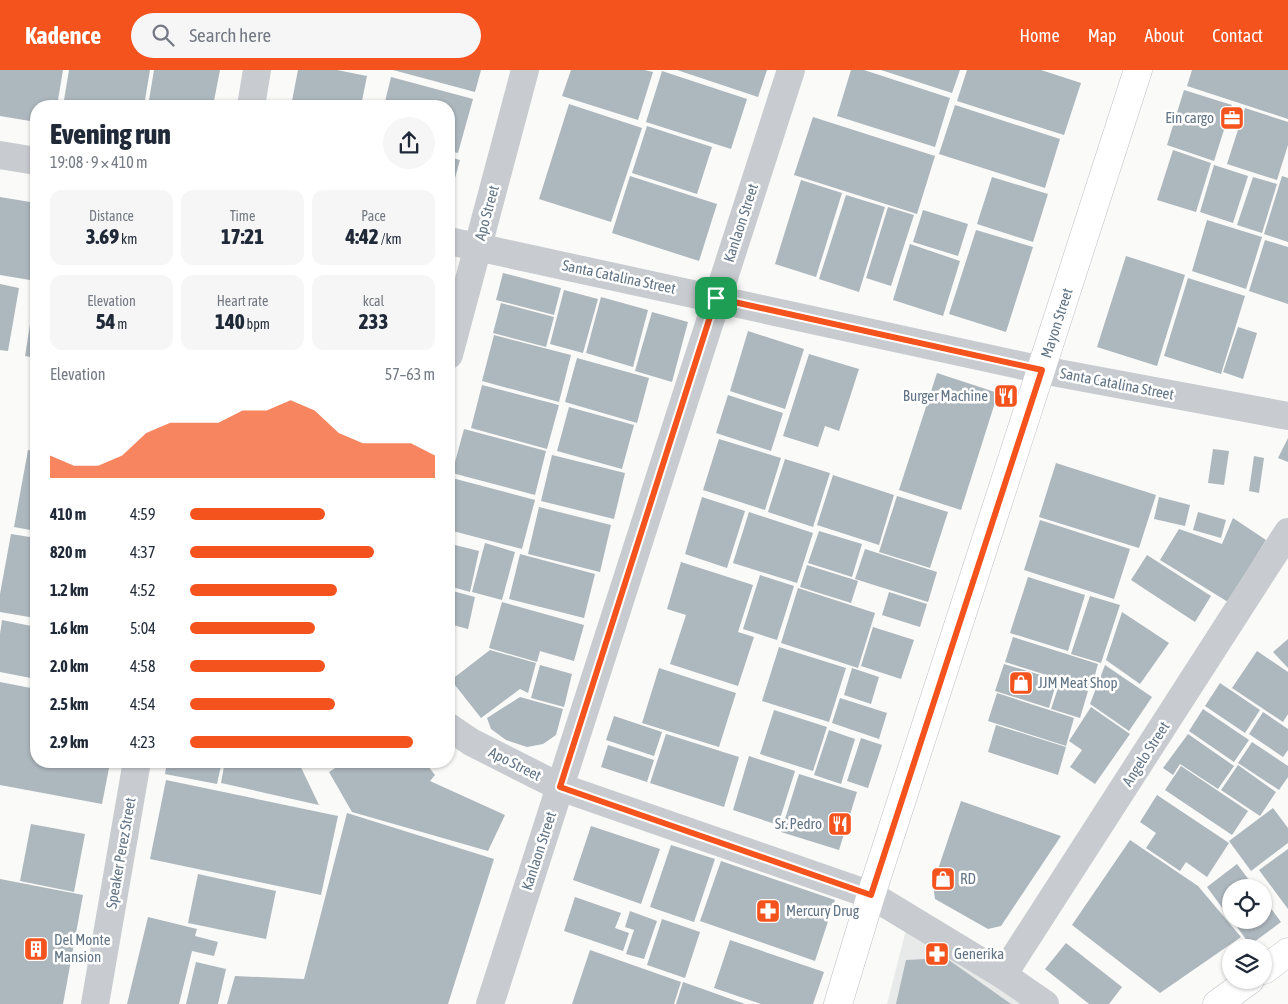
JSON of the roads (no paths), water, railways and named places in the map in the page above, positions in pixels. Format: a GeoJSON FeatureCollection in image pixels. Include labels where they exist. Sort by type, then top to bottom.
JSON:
{"type":"FeatureCollection","features":[{"type":"Feature","properties":{"kind":"main road","name":"Mayon Street"},"geometry":{"type":"LineString","coordinates":[[838,1004],[871,895],[1138,70]]}},
{"type":"Feature","properties":{"kind":"main road"},"geometry":{"type":"LineString","coordinates":[[1272,964],[1288,952]]}},
{"type":"Feature","properties":{"kind":"main road"},"geometry":{"type":"LineString","coordinates":[[1217,1004],[1238,989]]}},
{"type":"Feature","properties":{"kind":"street"},"geometry":{"type":"LineString","coordinates":[[252,100],[257,70]]}},
{"type":"Feature","properties":{"kind":"street","name":"Apo Street"},"geometry":{"type":"LineString","coordinates":[[455,333],[525,70]]}},
{"type":"Feature","properties":{"kind":"street","name":"Kanlaon Street"},"geometry":{"type":"LineString","coordinates":[[490,1004],[791,70]]}},
{"type":"Feature","properties":{"kind":"street"},"geometry":{"type":"LineString","coordinates":[[0,155],[30,160]]}},
{"type":"Feature","properties":{"kind":"street","name":"Santa Catalina Street"},"geometry":{"type":"LineString","coordinates":[[455,242],[1042,370],[1288,416]]}},
{"type":"Feature","properties":{"kind":"street","name":"Angelo Street"},"geometry":{"type":"LineString","coordinates":[[1003,975],[1288,532]]}},
{"type":"Feature","properties":{"kind":"street","name":"Apo Street"},"geometry":{"type":"LineString","coordinates":[[455,731],[471,742],[560,787],[871,895],[1003,975],[1045,1004]]}},
{"type":"Feature","properties":{"kind":"street","name":"Speaker Perez Street"},"geometry":{"type":"LineString","coordinates":[[94,1004],[136,768]]}},
{"type":"Feature","properties":{"kind":"place","name":"Ein cargo"},"geometry":{"type":"Point","coordinates":[1232,118]}},
{"type":"Feature","properties":{"kind":"place","name":"Burger Machine"},"geometry":{"type":"Point","coordinates":[1006,396]}},
{"type":"Feature","properties":{"kind":"place","name":"JJM Meat Shop"},"geometry":{"type":"Point","coordinates":[1021,683]}},
{"type":"Feature","properties":{"kind":"place","name":"Sr. Pedro"},"geometry":{"type":"Point","coordinates":[840,824]}},
{"type":"Feature","properties":{"kind":"place","name":"RD"},"geometry":{"type":"Point","coordinates":[943,879]}},
{"type":"Feature","properties":{"kind":"place","name":"Mercury Drug"},"geometry":{"type":"Point","coordinates":[768,911]}},
{"type":"Feature","properties":{"kind":"place","name":"Del Monte Mansion"},"geometry":{"type":"Point","coordinates":[36,949]}},
{"type":"Feature","properties":{"kind":"place","name":"Generika"},"geometry":{"type":"Point","coordinates":[937,954]}}]}
